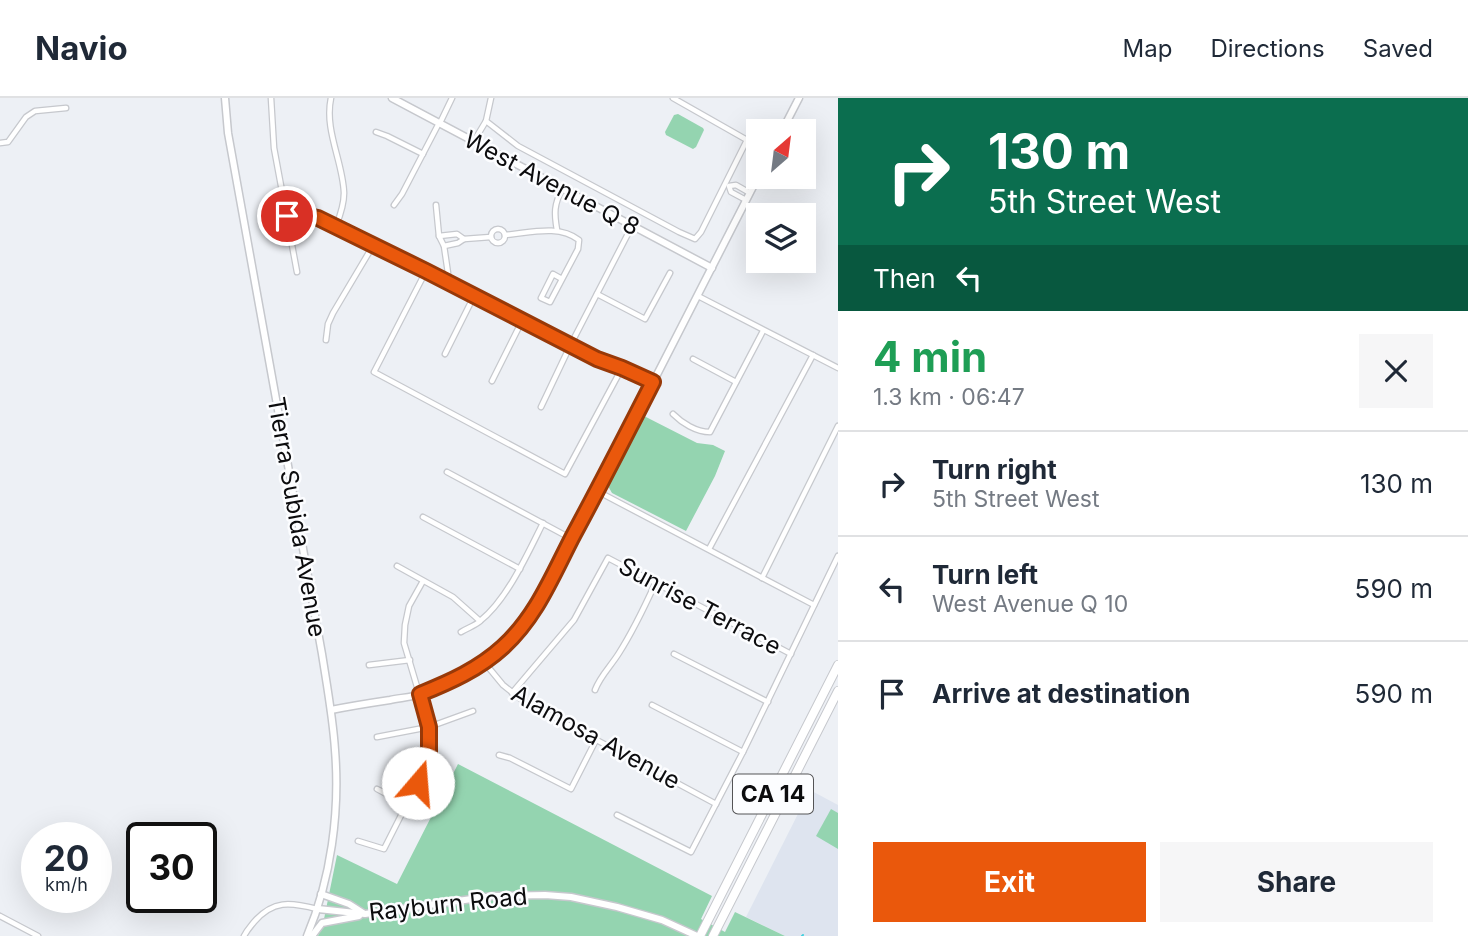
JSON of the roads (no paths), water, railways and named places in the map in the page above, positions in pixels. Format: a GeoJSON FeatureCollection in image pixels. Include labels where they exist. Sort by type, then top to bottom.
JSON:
{"type":"FeatureCollection","features":[{"type":"Feature","properties":{"kind":"highway","name":"CA 14"},"geometry":{"type":"LineString","coordinates":[[699,936],[838,665]]}},
{"type":"Feature","properties":{"kind":"highway","name":"CA 14"},"geometry":{"type":"LineString","coordinates":[[715,932],[838,691]]}},
{"type":"Feature","properties":{"kind":"street","name":"Tierra Subida Avenue"},"geometry":{"type":"LineString","coordinates":[[225,98],[228,134],[331,710],[336,806],[318,909],[309,936]]}},
{"type":"Feature","properties":{"kind":"street"},"geometry":{"type":"LineString","coordinates":[[271,98],[274,148],[297,272]]}},
{"type":"Feature","properties":{"kind":"street"},"geometry":{"type":"LineString","coordinates":[[331,98],[330,123],[344,195],[336,226]]}},
{"type":"Feature","properties":{"kind":"street","name":"West Avenue Q 8"},"geometry":{"type":"LineString","coordinates":[[392,98],[712,268]]}},
{"type":"Feature","properties":{"kind":"street"},"geometry":{"type":"LineString","coordinates":[[394,205],[452,98]]}},
{"type":"Feature","properties":{"kind":"street"},"geometry":{"type":"LineString","coordinates":[[474,141],[486,121],[491,98]]}},
{"type":"Feature","properties":{"kind":"street"},"geometry":{"type":"LineString","coordinates":[[486,121],[518,146],[695,239],[727,185],[747,140],[673,98]]}},
{"type":"Feature","properties":{"kind":"street"},"geometry":{"type":"LineString","coordinates":[[788,119],[799,98]]}},
{"type":"Feature","properties":{"kind":"street"},"geometry":{"type":"LineString","coordinates":[[0,143],[8,142],[26,117],[35,111],[66,108]]}},
{"type":"Feature","properties":{"kind":"street"},"geometry":{"type":"LineString","coordinates":[[376,132],[423,154]]}},
{"type":"Feature","properties":{"kind":"street"},"geometry":{"type":"LineString","coordinates":[[727,185],[736,185],[750,193]]}},
{"type":"Feature","properties":{"kind":"street"},"geometry":{"type":"LineString","coordinates":[[727,185],[732,192],[746,201]]}},
{"type":"Feature","properties":{"kind":"street"},"geometry":{"type":"LineString","coordinates":[[556,230],[556,203],[562,189]]}},
{"type":"Feature","properties":{"kind":"street"},"geometry":{"type":"LineString","coordinates":[[331,710],[420,694],[455,679],[484,662],[530,617],[752,189]]}},
{"type":"Feature","properties":{"kind":"street"},"geometry":{"type":"LineString","coordinates":[[436,205],[439,236],[444,246],[448,273]]}},
{"type":"Feature","properties":{"kind":"street"},"geometry":{"type":"LineString","coordinates":[[287,216],[318,218],[336,226],[570,346],[653,382]]}},
{"type":"Feature","properties":{"kind":"street"},"geometry":{"type":"LineString","coordinates":[[541,407],[632,226]]}},
{"type":"Feature","properties":{"kind":"street"},"geometry":{"type":"LineString","coordinates":[[491,237],[496,229],[501,229],[505,235]]}},
{"type":"Feature","properties":{"kind":"street"},"geometry":{"type":"LineString","coordinates":[[505,235],[556,230],[579,240],[578,249],[550,302],[541,298],[553,274],[562,279]]}},
{"type":"Feature","properties":{"kind":"street"},"geometry":{"type":"LineString","coordinates":[[439,236],[457,234],[464,239]]}},
{"type":"Feature","properties":{"kind":"street"},"geometry":{"type":"LineString","coordinates":[[491,237],[499,243],[505,235]]}},
{"type":"Feature","properties":{"kind":"street"},"geometry":{"type":"LineString","coordinates":[[444,246],[464,239],[491,237]]}},
{"type":"Feature","properties":{"kind":"street"},"geometry":{"type":"LineString","coordinates":[[326,340],[333,313],[374,244]]}},
{"type":"Feature","properties":{"kind":"street"},"geometry":{"type":"LineString","coordinates":[[426,271],[374,372],[565,474],[622,368]]}},
{"type":"Feature","properties":{"kind":"street"},"geometry":{"type":"LineString","coordinates":[[597,294],[645,318],[670,273]]}},
{"type":"Feature","properties":{"kind":"street"},"geometry":{"type":"LineString","coordinates":[[445,354],[474,296]]}},
{"type":"Feature","properties":{"kind":"street"},"geometry":{"type":"LineString","coordinates":[[698,296],[838,368]]}},
{"type":"Feature","properties":{"kind":"street"},"geometry":{"type":"LineString","coordinates":[[492,381],[522,321]]}},
{"type":"Feature","properties":{"kind":"street"},"geometry":{"type":"LineString","coordinates":[[673,414],[701,432],[710,432],[763,331]]}},
{"type":"Feature","properties":{"kind":"street"},"geometry":{"type":"LineString","coordinates":[[709,550],[813,355]]}},
{"type":"Feature","properties":{"kind":"street"},"geometry":{"type":"LineString","coordinates":[[693,359],[736,382]]}},
{"type":"Feature","properties":{"kind":"street"},"geometry":{"type":"LineString","coordinates":[[762,578],[838,426]]}},
{"type":"Feature","properties":{"kind":"street"},"geometry":{"type":"LineString","coordinates":[[447,472],[572,539]]}},
{"type":"Feature","properties":{"kind":"street"},"geometry":{"type":"LineString","coordinates":[[597,491],[814,605]]}},
{"type":"Feature","properties":{"kind":"street"},"geometry":{"type":"LineString","coordinates":[[423,517],[520,569]]}},
{"type":"Feature","properties":{"kind":"street"},"geometry":{"type":"LineString","coordinates":[[461,632],[480,621],[501,598],[520,569],[543,523]]}},
{"type":"Feature","properties":{"kind":"street"},"geometry":{"type":"LineString","coordinates":[[617,814],[691,852],[768,702],[838,556]]}},
{"type":"Feature","properties":{"kind":"street","name":"Sunrise Terrace"},"geometry":{"type":"LineString","coordinates":[[512,693],[574,620],[608,558],[791,654]]}},
{"type":"Feature","properties":{"kind":"street"},"geometry":{"type":"LineString","coordinates":[[397,566],[453,597],[480,621]]}},
{"type":"Feature","properties":{"kind":"street"},"geometry":{"type":"LineString","coordinates":[[358,841],[384,849],[429,760],[429,727],[404,643],[409,606],[423,581]]}},
{"type":"Feature","properties":{"kind":"street"},"geometry":{"type":"LineString","coordinates":[[594,690],[637,625],[655,584]]}},
{"type":"Feature","properties":{"kind":"street"},"geometry":{"type":"LineString","coordinates":[[674,654],[768,702]]}},
{"type":"Feature","properties":{"kind":"street"},"geometry":{"type":"LineString","coordinates":[[369,665],[410,660]]}},
{"type":"Feature","properties":{"kind":"street","name":"Alamosa Avenue"},"geometry":{"type":"LineString","coordinates":[[484,662],[512,693],[546,714],[716,804]]}},
{"type":"Feature","properties":{"kind":"street"},"geometry":{"type":"LineString","coordinates":[[652,705],[743,752]]}},
{"type":"Feature","properties":{"kind":"street"},"geometry":{"type":"LineString","coordinates":[[377,737],[429,727],[473,711]]}},
{"type":"Feature","properties":{"kind":"street"},"geometry":{"type":"LineString","coordinates":[[499,755],[571,789],[596,740]]}},
{"type":"Feature","properties":{"kind":"street"},"geometry":{"type":"LineString","coordinates":[[377,789],[407,805]]}},
{"type":"Feature","properties":{"kind":"street"},"geometry":{"type":"LineString","coordinates":[[321,894],[349,904],[365,914]]}},
{"type":"Feature","properties":{"kind":"street","name":"Rayburn Road"},"geometry":{"type":"LineString","coordinates":[[318,909],[365,914],[493,896],[545,895],[617,906],[662,920],[699,936]]}},
{"type":"Feature","properties":{"kind":"street"},"geometry":{"type":"LineString","coordinates":[[244,936],[263,912],[281,904],[297,904],[318,909]]}},
{"type":"Feature","properties":{"kind":"street"},"geometry":{"type":"LineString","coordinates":[[309,936],[322,923],[365,914]]}},
{"type":"Feature","properties":{"kind":"street"},"geometry":{"type":"LineString","coordinates":[[0,916],[38,936]]}}]}
